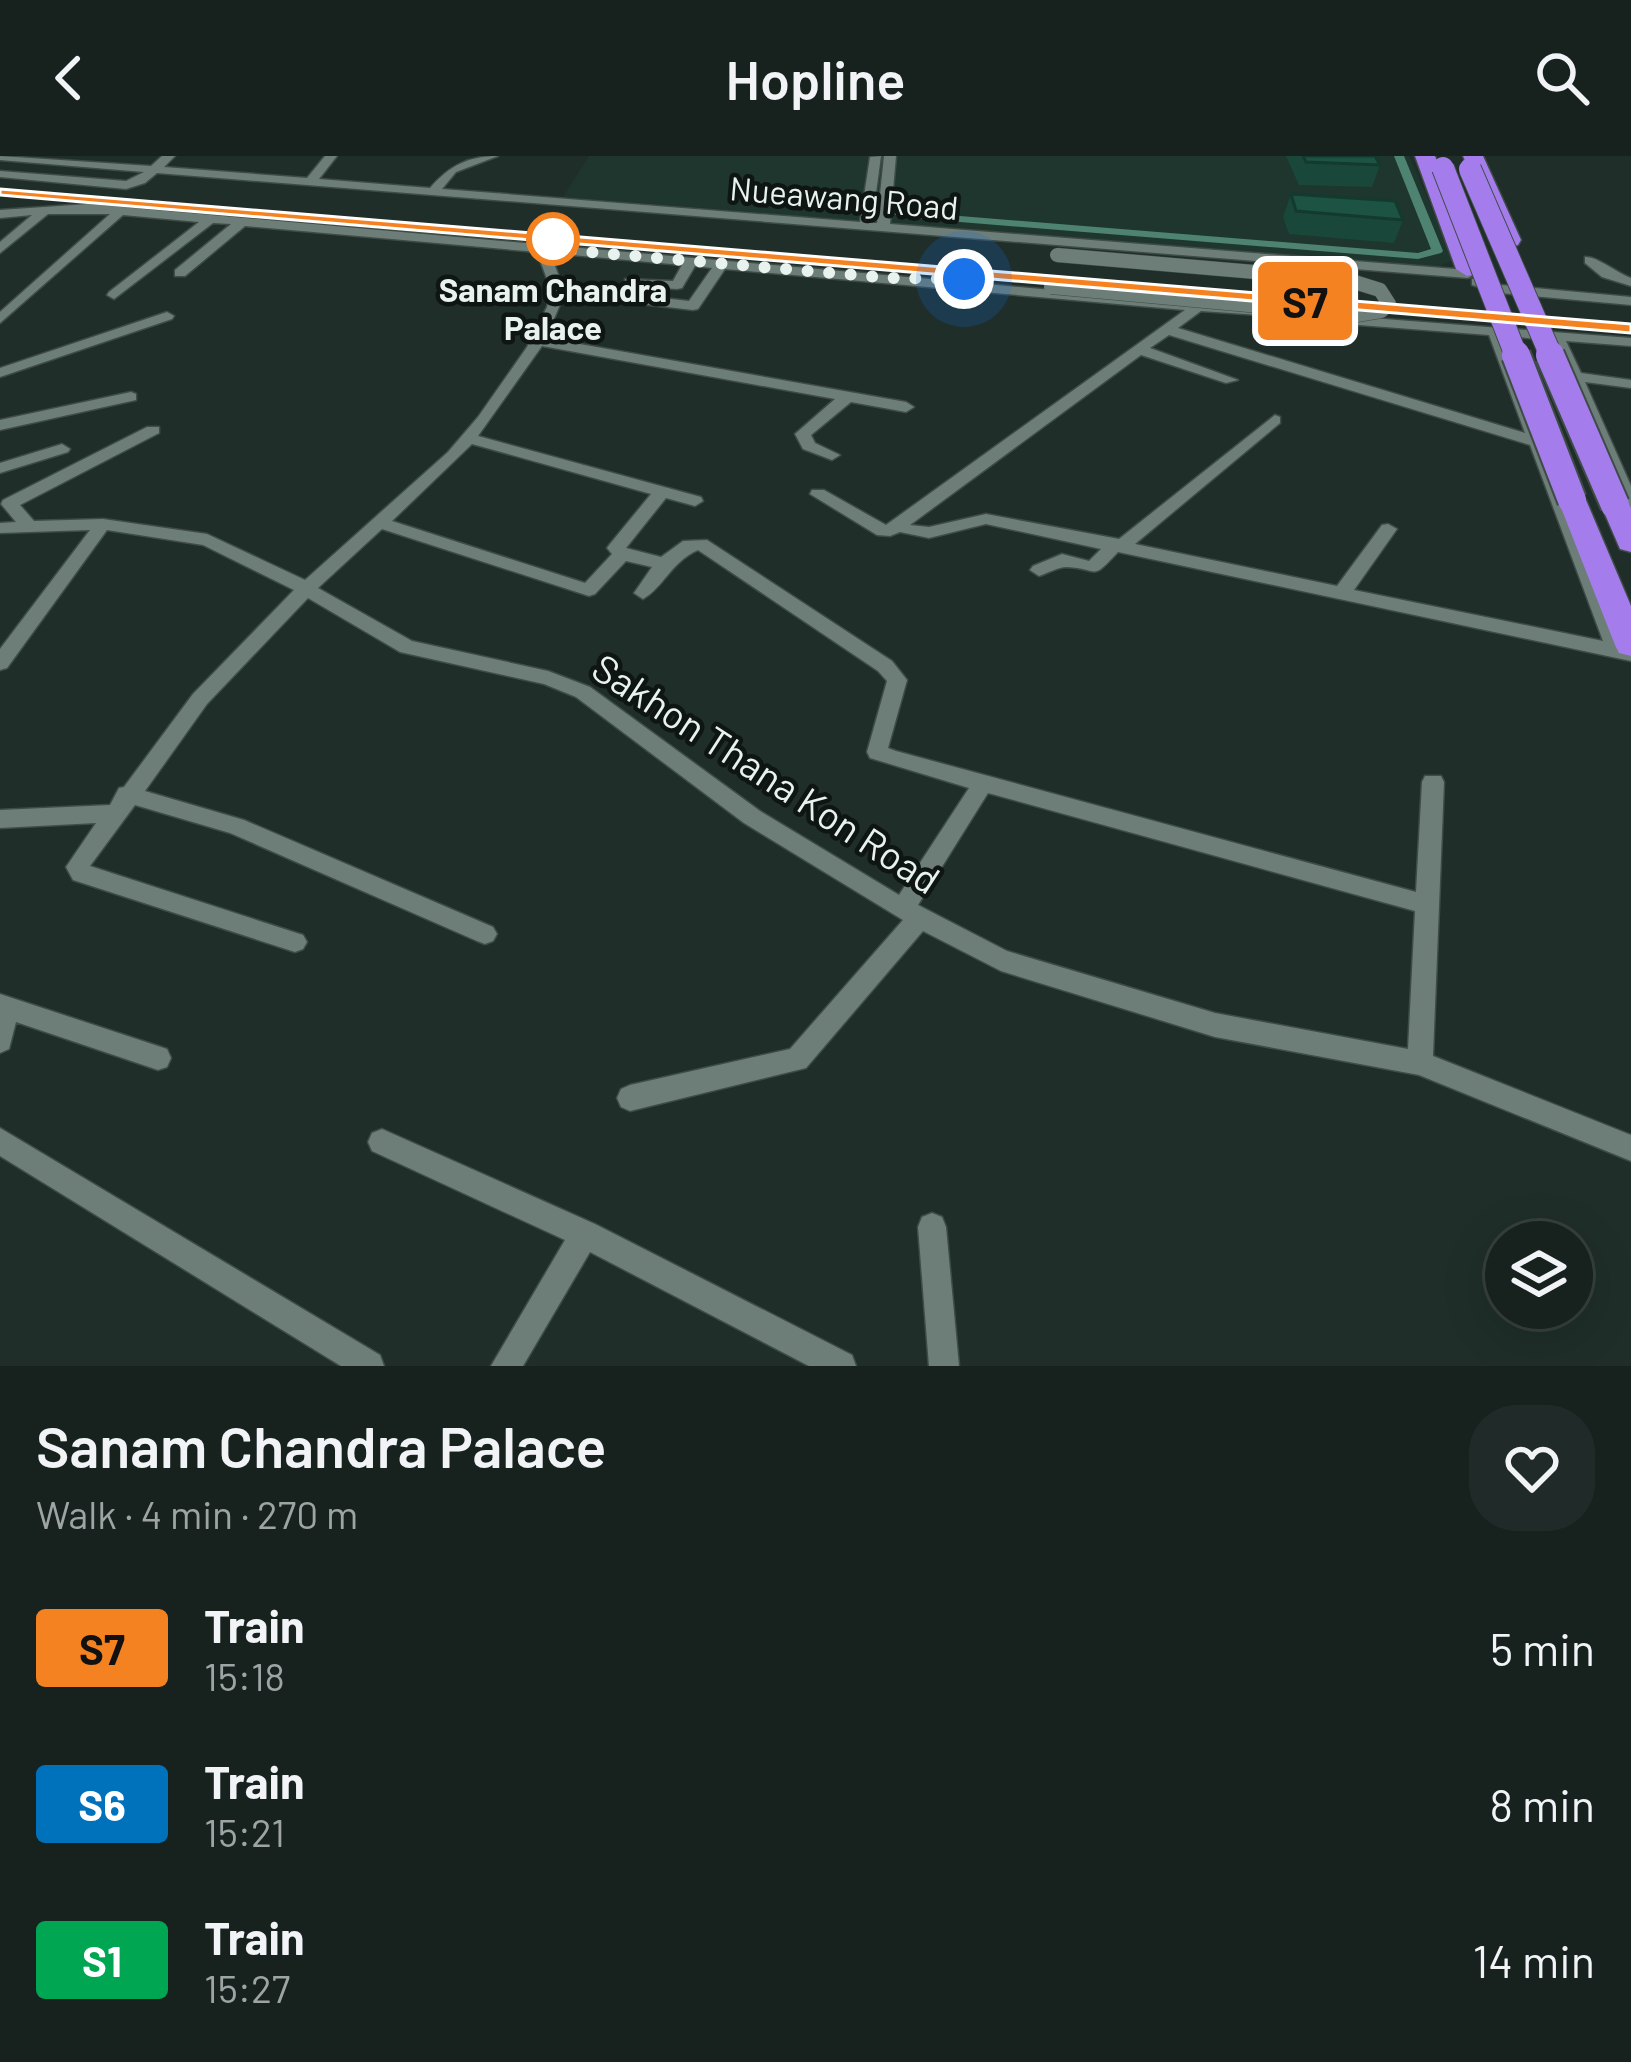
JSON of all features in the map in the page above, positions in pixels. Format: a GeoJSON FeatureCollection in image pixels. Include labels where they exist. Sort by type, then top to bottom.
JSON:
{"type":"FeatureCollection","features":[{"type":"Feature","properties":{"kind":"highway"},"geometry":{"type":"LineString","coordinates":[[1452,160],[1467,272]]}},
{"type":"Feature","properties":{"kind":"highway"},"geometry":{"type":"LineString","coordinates":[[1452,160],[1491,189],[1527,282]]}},
{"type":"Feature","properties":{"kind":"highway"},"geometry":{"type":"LineString","coordinates":[[1452,160],[1626,650]]}},
{"type":"Feature","properties":{"kind":"highway"},"geometry":{"type":"LineString","coordinates":[[1452,160],[1623,505],[1631,542]]}},
{"type":"Feature","properties":{"kind":"street"},"geometry":{"type":"LineString","coordinates":[[0,174],[127,185],[169,156]]}},
{"type":"Feature","properties":{"kind":"street"},"geometry":{"type":"LineString","coordinates":[[310,182],[332,156]]}},
{"type":"Feature","properties":{"kind":"street"},"geometry":{"type":"LineString","coordinates":[[433,191],[452,170],[492,156]]}},
{"type":"Feature","properties":{"kind":"street"},"geometry":{"type":"LineString","coordinates":[[865,227],[876,156]]}},
{"type":"Feature","properties":{"kind":"street"},"geometry":{"type":"LineString","coordinates":[[883,229],[890,156]]}},
{"type":"Feature","properties":{"kind":"street","name":"Nueawang Road"},"geometry":{"type":"LineString","coordinates":[[0,157],[1467,272],[1488,263],[1527,282]]}},
{"type":"Feature","properties":{"kind":"street"},"geometry":{"type":"LineString","coordinates":[[0,205],[243,221],[1198,308],[1631,342]]}},
{"type":"Feature","properties":{"kind":"street"},"geometry":{"type":"LineString","coordinates":[[0,214],[55,209]]}},
{"type":"Feature","properties":{"kind":"street"},"geometry":{"type":"LineString","coordinates":[[0,249],[55,209]]}},
{"type":"Feature","properties":{"kind":"street"},"geometry":{"type":"LineString","coordinates":[[0,319],[120,211]]}},
{"type":"Feature","properties":{"kind":"street"},"geometry":{"type":"LineString","coordinates":[[736,216],[743,226],[756,230],[1348,280],[1380,290],[1388,304],[1381,311],[1357,315],[1051,287],[890,278]]}},
{"type":"Feature","properties":{"kind":"street"},"geometry":{"type":"LineString","coordinates":[[114,295],[210,219]]}},
{"type":"Feature","properties":{"kind":"street"},"geometry":{"type":"LineString","coordinates":[[180,273],[243,221]]}},
{"type":"Feature","properties":{"kind":"street"},"geometry":{"type":"LineString","coordinates":[[295,942],[81,873],[77,867],[173,730],[305,590],[469,438],[537,341],[557,290],[542,248]]}},
{"type":"Feature","properties":{"kind":"street"},"geometry":{"type":"LineString","coordinates":[[630,283],[677,285],[691,260]]}},
{"type":"Feature","properties":{"kind":"street"},"geometry":{"type":"LineString","coordinates":[[1590,260],[1606,274],[1631,282]]}},
{"type":"Feature","properties":{"kind":"street"},"geometry":{"type":"LineString","coordinates":[[557,290],[692,306],[722,263]]}},
{"type":"Feature","properties":{"kind":"street"},"geometry":{"type":"LineString","coordinates":[[1467,272],[1500,289],[1527,282],[1631,301]]}},
{"type":"Feature","properties":{"kind":"street"},"geometry":{"type":"LineString","coordinates":[[818,494],[877,530],[890,531],[1198,308]]}},
{"type":"Feature","properties":{"kind":"street"},"geometry":{"type":"LineString","coordinates":[[0,373],[167,316]]}},
{"type":"Feature","properties":{"kind":"street"},"geometry":{"type":"LineString","coordinates":[[1169,330],[1534,441]]}},
{"type":"Feature","properties":{"kind":"street"},"geometry":{"type":"LineString","coordinates":[[1494,330],[1534,441],[1626,650]]}},
{"type":"Feature","properties":{"kind":"street"},"geometry":{"type":"LineString","coordinates":[[1557,336],[1622,465],[1623,505]]}},
{"type":"Feature","properties":{"kind":"street"},"geometry":{"type":"LineString","coordinates":[[537,341],[906,407]]}},
{"type":"Feature","properties":{"kind":"street"},"geometry":{"type":"LineString","coordinates":[[1142,350],[1231,380]]}},
{"type":"Feature","properties":{"kind":"street"},"geometry":{"type":"LineString","coordinates":[[1504,361],[1631,384]]}},
{"type":"Feature","properties":{"kind":"street"},"geometry":{"type":"LineString","coordinates":[[0,425],[131,397]]}},
{"type":"Feature","properties":{"kind":"street"},"geometry":{"type":"LineString","coordinates":[[832,455],[809,446],[803,434],[847,397]]}},
{"type":"Feature","properties":{"kind":"street"},"geometry":{"type":"LineString","coordinates":[[1039,570],[1062,560],[1094,568],[1274,420]]}},
{"type":"Feature","properties":{"kind":"street"},"geometry":{"type":"LineString","coordinates":[[28,525],[10,504],[154,430]]}},
{"type":"Feature","properties":{"kind":"street"},"geometry":{"type":"LineString","coordinates":[[469,438],[695,501]]}},
{"type":"Feature","properties":{"kind":"street"},"geometry":{"type":"LineString","coordinates":[[0,468],[62,449]]}},
{"type":"Feature","properties":{"kind":"street"},"geometry":{"type":"LineString","coordinates":[[662,492],[616,548],[622,554],[664,564]]}},
{"type":"Feature","properties":{"kind":"street"},"geometry":{"type":"LineString","coordinates":[[906,529],[937,535],[962,522],[986,519],[1626,650]]}},
{"type":"Feature","properties":{"kind":"street"},"geometry":{"type":"LineString","coordinates":[[378,522],[585,590],[594,587],[622,554]]}},
{"type":"Feature","properties":{"kind":"street"},"geometry":{"type":"LineString","coordinates":[[0,663],[103,524]]}},
{"type":"Feature","properties":{"kind":"street","name":"Sakhon Thana Kon Road"},"geometry":{"type":"LineString","coordinates":[[0,527],[103,524],[207,540],[406,647],[548,678],[583,692],[752,817],[911,914],[1001,960],[1215,1025],[1420,1063],[1631,1148]]}},
{"type":"Feature","properties":{"kind":"street"},"geometry":{"type":"LineString","coordinates":[[1342,592],[1388,529]]}},
{"type":"Feature","properties":{"kind":"street"},"geometry":{"type":"LineString","coordinates":[[643,593],[664,564],[689,545],[701,544],[885,666],[897,680],[877,752],[982,785],[1428,905]]}},
{"type":"Feature","properties":{"kind":"street"},"geometry":{"type":"LineString","coordinates":[[1420,1063],[1433,782]]}},
{"type":"Feature","properties":{"kind":"street"},"geometry":{"type":"LineString","coordinates":[[630,1098],[797,1059],[911,914],[982,785]]}},
{"type":"Feature","properties":{"kind":"street"},"geometry":{"type":"LineString","coordinates":[[0,819],[121,804],[236,826],[485,934]]}},
{"type":"Feature","properties":{"kind":"street"},"geometry":{"type":"LineString","coordinates":[[0,1009],[4,1021],[0,1042]]}},
{"type":"Feature","properties":{"kind":"street"},"geometry":{"type":"LineString","coordinates":[[0,1009],[158,1058]]}},
{"type":"Feature","properties":{"kind":"street"},"geometry":{"type":"LineString","coordinates":[[0,1142],[369,1366]]}},
{"type":"Feature","properties":{"kind":"street"},"geometry":{"type":"LineString","coordinates":[[382,1142],[585,1234],[841,1366]]}},
{"type":"Feature","properties":{"kind":"street"},"geometry":{"type":"LineString","coordinates":[[932,1227],[944,1366]]}},
{"type":"Feature","properties":{"kind":"street"},"geometry":{"type":"LineString","coordinates":[[506,1366],[585,1234]]}},
{"type":"Feature","properties":{"kind":"shaded area"},"geometry":{"type":"Polygon","coordinates":[[[589,156],[1409,156],[1454,259],[1438,267],[563,197],[589,156]]]}},
{"type":"Feature","properties":{"kind":"building"},"geometry":{"type":"Polygon","coordinates":[[[1303,156],[1375,156],[1380,165],[1306,162],[1303,156]]]}},
{"type":"Feature","properties":{"kind":"building"},"geometry":{"type":"Polygon","coordinates":[[[1291,194],[1395,201],[1403,220],[1296,211],[1291,194]]]}},
{"type":"Feature","properties":{"kind":"waterway"},"geometry":{"type":"LineString","coordinates":[[899,214],[1418,256],[1437,251],[1399,156]]}},
{"type":"Feature","properties":{"kind":"railway"},"geometry":{"type":"LineString","coordinates":[[0,193],[1631,329]]}},
{"type":"Feature","properties":{"kind":"train","name":"S7"},"geometry":{"type":"LineString","coordinates":[[0,193],[1631,329]]}},
{"type":"Feature","properties":{"kind":"place","name":"Sanam Chandra Palace"},"geometry":{"type":"Point","coordinates":[553,239]}},
{"type":"Feature","properties":{"kind":"route"},"geometry":{"type":"LineString","coordinates":[[553,239],[542,248],[890,278],[964,279]]}}]}
